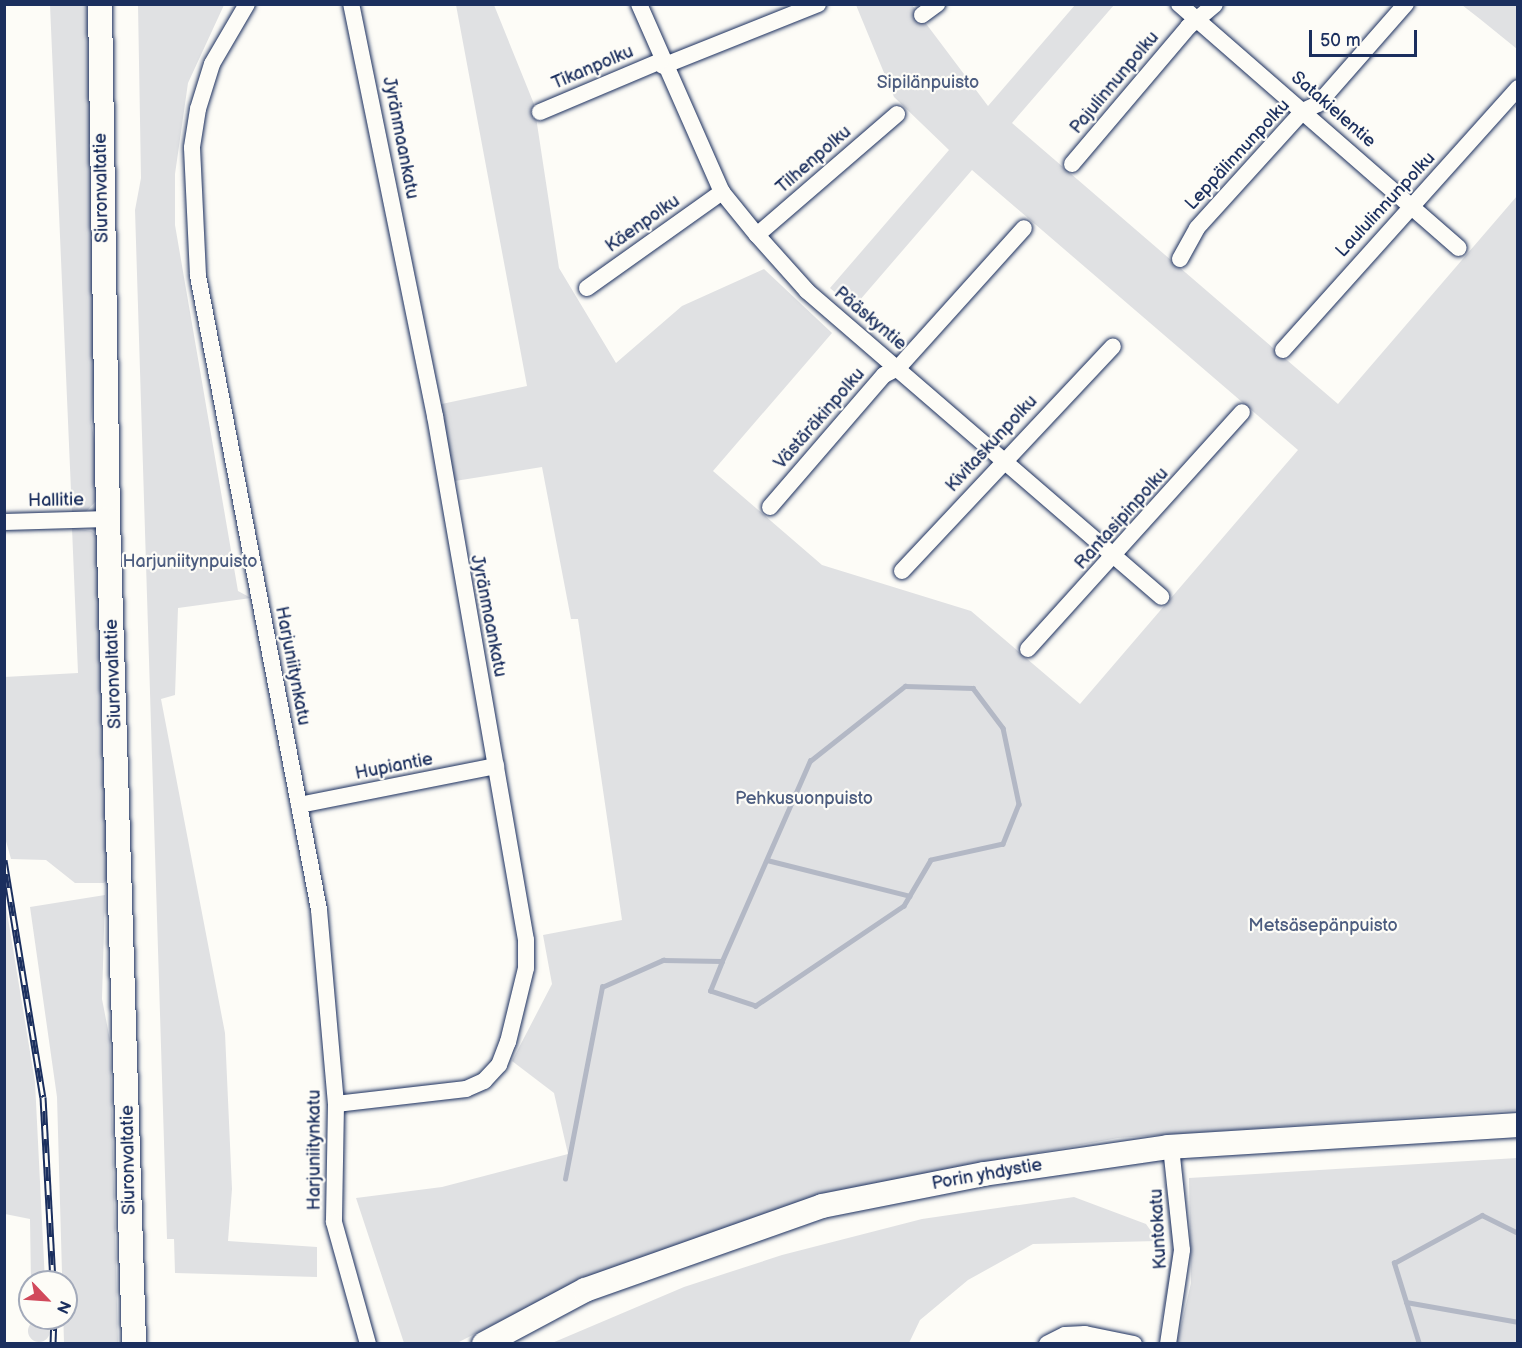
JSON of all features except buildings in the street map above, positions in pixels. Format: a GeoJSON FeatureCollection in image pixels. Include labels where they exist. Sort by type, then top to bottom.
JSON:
{"type":"FeatureCollection","features":[{"type":"Feature","properties":{"kind":"main road","name":"Siuronvaltatie"},"geometry":{"type":"LineString","coordinates":[[99,4],[108,519],[134,1344]]}},
{"type":"Feature","properties":{"kind":"main road","name":"Porin yhdystie"},"geometry":{"type":"LineString","coordinates":[[484,1344],[585,1290],[822,1206],[984,1174],[1171,1146],[1518,1125]]}},
{"type":"Feature","properties":{"kind":"street","name":"Harjuniitynkatu"},"geometry":{"type":"LineString","coordinates":[[247,4],[212,64],[198,109],[193,209],[198,276],[319,910],[336,1104],[334,1222],[368,1344]]}},
{"type":"Feature","properties":{"kind":"street","name":"Jyränmaankatu"},"geometry":{"type":"LineString","coordinates":[[336,1104],[466,1089],[499,1065],[520,997],[526,940],[435,416],[351,4]]}},
{"type":"Feature","properties":{"kind":"street","name":"Pääskyntie"},"geometry":{"type":"LineString","coordinates":[[639,4],[662,63],[722,192],[757,235],[807,291],[1004,458],[1161,597]]}},
{"type":"Feature","properties":{"kind":"street","name":"Tikanpolku"},"geometry":{"type":"LineString","coordinates":[[540,112],[818,4]]}},
{"type":"Feature","properties":{"kind":"street"},"geometry":{"type":"LineString","coordinates":[[922,15],[937,4]]}},
{"type":"Feature","properties":{"kind":"street","name":"Satakielentie"},"geometry":{"type":"LineString","coordinates":[[1179,4],[1414,206],[1459,248]]}},
{"type":"Feature","properties":{"kind":"street","name":"Pajulinnunpolku"},"geometry":{"type":"LineString","coordinates":[[1072,164],[1188,27],[1199,22],[1215,4]]}},
{"type":"Feature","properties":{"kind":"street","name":"Leppälinnunpolku"},"geometry":{"type":"LineString","coordinates":[[1180,259],[1197,228],[1303,111],[1318,104],[1406,4]]}},
{"type":"Feature","properties":{"kind":"street","name":"Laululinnunpolku"},"geometry":{"type":"LineString","coordinates":[[1283,350],[1398,216],[1414,206],[1518,88]]}},
{"type":"Feature","properties":{"kind":"street","name":"Tilhenpolku"},"geometry":{"type":"LineString","coordinates":[[757,235],[897,114]]}},
{"type":"Feature","properties":{"kind":"street","name":"Käenpolku"},"geometry":{"type":"LineString","coordinates":[[587,288],[722,192]]}},
{"type":"Feature","properties":{"kind":"street","name":"Västäräkinpolku"},"geometry":{"type":"LineString","coordinates":[[770,507],[884,375],[898,368],[1024,228]]}},
{"type":"Feature","properties":{"kind":"street","name":"Kivitaskunpolku"},"geometry":{"type":"LineString","coordinates":[[902,571],[1004,458],[1113,346]]}},
{"type":"Feature","properties":{"kind":"street","name":"Rantasipinpolku"},"geometry":{"type":"LineString","coordinates":[[1028,649],[1116,556],[1242,412]]}},
{"type":"Feature","properties":{"kind":"street","name":"Hallitie"},"geometry":{"type":"LineString","coordinates":[[4,522],[108,519]]}},
{"type":"Feature","properties":{"kind":"street","name":"Hupiantie"},"geometry":{"type":"LineString","coordinates":[[299,805],[496,766]]}},
{"type":"Feature","properties":{"kind":"street","name":"Kuntokatu"},"geometry":{"type":"LineString","coordinates":[[1168,1344],[1182,1250],[1171,1146]]}},
{"type":"Feature","properties":{"kind":"street"},"geometry":{"type":"LineString","coordinates":[[1047,1344],[1065,1335],[1085,1334],[1134,1344]]}},
{"type":"Feature","properties":{"kind":"green space"},"geometry":{"type":"Polygon","coordinates":[[[50,5],[87,5],[96,353],[91,421],[98,462],[96,501],[84,514],[72,514],[50,5]]]}},
{"type":"Feature","properties":{"kind":"green space","name":"Harjuniitynpuisto"},"geometry":{"type":"Polygon","coordinates":[[[138,5],[224,5],[188,83],[175,174],[175,225],[238,591],[251,598],[178,608],[175,695],[161,699],[225,1033],[232,1189],[228,1241],[317,1247],[317,1277],[175,1273],[174,1239],[167,1239],[135,210],[141,178],[138,5]]]}},
{"type":"Feature","properties":{"kind":"green space"},"geometry":{"type":"Polygon","coordinates":[[[456,5],[494,5],[534,104],[559,268],[616,363],[682,306],[764,269],[832,333],[713,471],[822,565],[971,611],[1080,704],[1298,450],[972,170],[853,308],[830,288],[949,150],[894,97],[856,5],[912,5],[988,106],[1075,5],[1114,5],[1012,123],[1338,404],[1517,196],[1517,1110],[1118,1138],[829,1192],[586,1277],[457,1343],[404,1343],[356,1198],[442,1187],[568,1154],[554,1093],[512,1061],[552,984],[543,935],[622,920],[578,619],[571,619],[542,467],[455,481],[437,405],[527,386],[456,5]]]}},
{"type":"Feature","properties":{"kind":"green space"},"geometry":{"type":"Polygon","coordinates":[[[1462,5],[1517,5],[1517,49],[1480,19],[1462,5]]]}},
{"type":"Feature","properties":{"kind":"green space"},"geometry":{"type":"Polygon","coordinates":[[[72,528],[92,531],[98,538],[110,876],[104,883],[75,883],[46,860],[11,859],[4,834],[4,677],[78,673],[72,528]]]}},
{"type":"Feature","properties":{"kind":"green space"},"geometry":{"type":"Polygon","coordinates":[[[105,895],[102,999],[110,1040],[118,1343],[64,1343],[64,1330],[78,1330],[78,1270],[62,1270],[57,1097],[30,907],[105,895]]]}},
{"type":"Feature","properties":{"kind":"green space"},"geometry":{"type":"Polygon","coordinates":[[[5,900],[35,1082],[44,1270],[31,1270],[30,1219],[5,1214],[5,900]]]}},
{"type":"Feature","properties":{"kind":"green space"},"geometry":{"type":"Polygon","coordinates":[[[1517,1158],[1517,1343],[1177,1343],[1191,1283],[1189,1178],[1517,1158]]]}},
{"type":"Feature","properties":{"kind":"green space"},"geometry":{"type":"Polygon","coordinates":[[[1164,1178],[1177,1241],[1158,1336],[1171,1255],[1164,1178]]]}},
{"type":"Feature","properties":{"kind":"green space"},"geometry":{"type":"Polygon","coordinates":[[[1074,1197],[1146,1224],[1158,1241],[1033,1244],[968,1280],[920,1320],[909,1343],[552,1343],[684,1287],[782,1255],[922,1219],[1074,1197]]]}},
{"type":"Feature","properties":{"kind":"green space"},"geometry":{"type":"Polygon","coordinates":[[[28,1330],[50,1330],[47,1339],[39,1342],[31,1339],[28,1331],[28,1330]]]}},
{"type":"Feature","properties":{"kind":"waterway"},"geometry":{"type":"LineString","coordinates":[[565,1179],[602,987],[663,960],[722,961],[810,761],[905,686],[973,688],[1003,728],[1019,804],[1003,844],[931,860],[904,906],[756,1006],[710,991],[722,961]]}},
{"type":"Feature","properties":{"kind":"waterway"},"geometry":{"type":"LineString","coordinates":[[767,860],[910,896]]}},
{"type":"Feature","properties":{"kind":"waterway"},"geometry":{"type":"LineString","coordinates":[[1419,1344],[1394,1263],[1482,1215],[1518,1233]]}},
{"type":"Feature","properties":{"kind":"waterway"},"geometry":{"type":"LineString","coordinates":[[1406,1302],[1518,1322]]}},
{"type":"Feature","properties":{"kind":"railway"},"geometry":{"type":"LineString","coordinates":[[4,860],[43,1097],[52,1270]]}},
{"type":"Feature","properties":{"kind":"railway"},"geometry":{"type":"LineString","coordinates":[[53,1344],[54,1330]]}},
{"type":"Feature","properties":{"kind":"park label","name":"Sipilänpuisto"},"geometry":{"type":"Point","coordinates":[928,83]}},
{"type":"Feature","properties":{"kind":"park label","name":"Pehkusuonpuisto"},"geometry":{"type":"Point","coordinates":[804,799]}},
{"type":"Feature","properties":{"kind":"park label","name":"Metsäsepänpuisto"},"geometry":{"type":"Point","coordinates":[1323,926]}}]}
